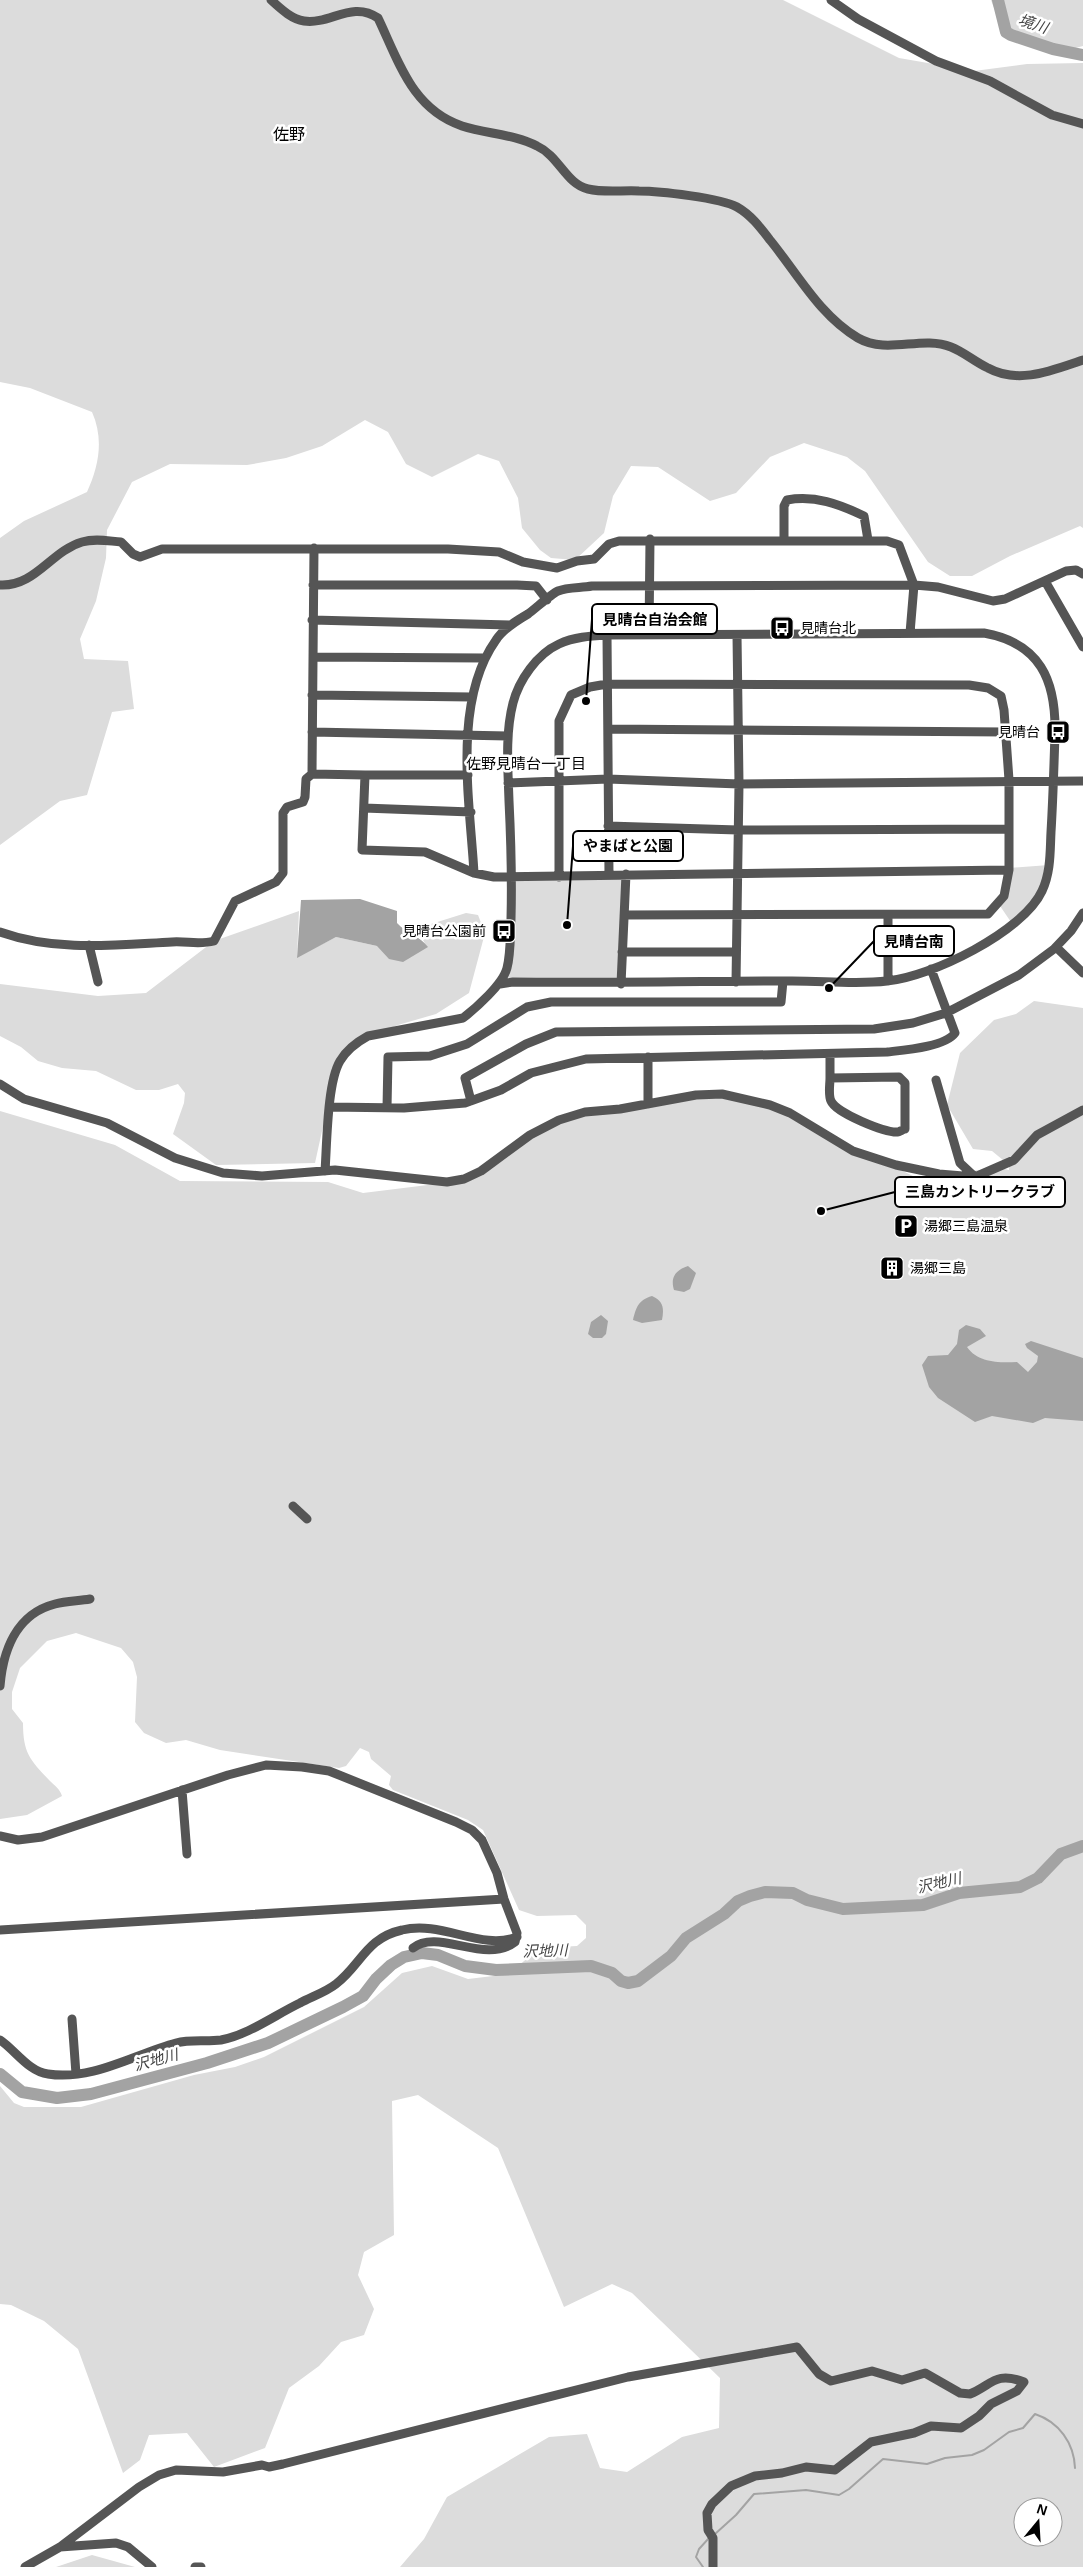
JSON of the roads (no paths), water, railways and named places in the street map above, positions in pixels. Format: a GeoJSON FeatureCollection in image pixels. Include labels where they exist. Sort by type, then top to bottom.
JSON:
{"type":"FeatureCollection","features":[{"type":"Feature","properties":{"kind":"street"},"geometry":{"type":"LineString","coordinates":[[271,0],[287,14],[303,21],[311,21],[349,10],[370,12],[378,18],[421,101],[438,115],[462,126],[536,145],[552,155],[575,184],[586,189],[654,191],[723,202],[736,206],[752,216],[812,296],[842,327],[860,339],[872,344],[895,346],[928,342],[949,346],[989,369],[1015,376],[1032,376],[1083,360]]}},
{"type":"Feature","properties":{"kind":"street"},"geometry":{"type":"LineString","coordinates":[[831,0],[858,19],[936,61],[990,81],[1052,115],[1083,124]]}},
{"type":"Feature","properties":{"kind":"street"},"geometry":{"type":"LineString","coordinates":[[784,540],[784,506],[787,500],[795,498],[825,500],[864,516],[868,540]]}},
{"type":"Feature","properties":{"kind":"street"},"geometry":{"type":"LineString","coordinates":[[649,634],[650,539]]}},
{"type":"Feature","properties":{"kind":"street"},"geometry":{"type":"LineString","coordinates":[[0,585],[20,582],[37,573],[64,551],[91,540],[121,542],[133,554],[140,557],[162,549],[314,548],[499,552],[523,562],[557,568],[577,561],[594,559],[609,544],[619,541],[650,539],[887,541],[899,546],[914,585],[910,633]]}},
{"type":"Feature","properties":{"kind":"street"},"geometry":{"type":"LineString","coordinates":[[312,774],[314,548]]}},
{"type":"Feature","properties":{"kind":"street"},"geometry":{"type":"LineString","coordinates":[[474,873],[468,775],[468,734],[472,697],[485,658],[496,638],[510,625],[557,591],[592,586],[649,585],[914,585],[938,587],[987,602],[1005,599],[1066,571],[1076,570],[1083,574]]}},
{"type":"Feature","properties":{"kind":"street"},"geometry":{"type":"LineString","coordinates":[[1045,581],[1083,647]]}},
{"type":"Feature","properties":{"kind":"street"},"geometry":{"type":"LineString","coordinates":[[313,585],[536,586],[547,600]]}},
{"type":"Feature","properties":{"kind":"street"},"geometry":{"type":"LineString","coordinates":[[312,620],[510,625]]}},
{"type":"Feature","properties":{"kind":"street"},"geometry":{"type":"LineString","coordinates":[[325,1171],[329,1107],[334,1076],[339,1062],[355,1043],[368,1036],[463,1018],[500,984],[508,968],[512,878],[508,736],[513,702],[532,667],[558,644],[586,636],[607,635],[984,633],[1012,641],[1031,654],[1046,674],[1052,692],[1055,723],[1054,783],[1049,865],[1042,892],[1024,916],[986,943],[931,969],[888,981],[621,984],[513,982],[500,984]]}},
{"type":"Feature","properties":{"kind":"street"},"geometry":{"type":"LineString","coordinates":[[607,635],[609,875]]}},
{"type":"Feature","properties":{"kind":"street"},"geometry":{"type":"LineString","coordinates":[[736,982],[739,784],[737,635]]}},
{"type":"Feature","properties":{"kind":"street"},"geometry":{"type":"LineString","coordinates":[[312,657],[485,658]]}},
{"type":"Feature","properties":{"kind":"street"},"geometry":{"type":"LineString","coordinates":[[559,877],[560,721],[562,711],[571,695],[590,687],[607,684],[981,686],[1001,696],[1006,732],[1009,780],[1009,870],[1004,896],[988,914],[738,913],[624,915]]}},
{"type":"Feature","properties":{"kind":"street"},"geometry":{"type":"LineString","coordinates":[[312,695],[472,697]]}},
{"type":"Feature","properties":{"kind":"street"},"geometry":{"type":"LineString","coordinates":[[608,729],[1006,732]]}},
{"type":"Feature","properties":{"kind":"street"},"geometry":{"type":"LineString","coordinates":[[312,732],[508,736]]}},
{"type":"Feature","properties":{"kind":"street"},"geometry":{"type":"LineString","coordinates":[[0,932],[41,944],[89,946],[175,941],[197,944],[214,941],[235,901],[276,882],[283,873],[284,813],[287,807],[303,802],[306,797],[306,779],[312,774],[468,775]]}},
{"type":"Feature","properties":{"kind":"street"},"geometry":{"type":"LineString","coordinates":[[365,775],[362,850],[425,852],[474,873],[512,878],[626,874],[1009,870]]}},
{"type":"Feature","properties":{"kind":"street"},"geometry":{"type":"LineString","coordinates":[[508,782],[560,782],[608,779],[739,784],[1009,780],[1054,783],[1083,781]]}},
{"type":"Feature","properties":{"kind":"street"},"geometry":{"type":"LineString","coordinates":[[364,808],[471,812]]}},
{"type":"Feature","properties":{"kind":"street"},"geometry":{"type":"LineString","coordinates":[[608,826],[738,830],[1008,829]]}},
{"type":"Feature","properties":{"kind":"street"},"geometry":{"type":"LineString","coordinates":[[621,984],[626,874]]}},
{"type":"Feature","properties":{"kind":"street"},"geometry":{"type":"LineString","coordinates":[[470,1101],[465,1078],[526,1044],[556,1032],[874,1029],[913,1023],[946,1013],[1019,975],[1056,947],[1083,913]]}},
{"type":"Feature","properties":{"kind":"street"},"geometry":{"type":"LineString","coordinates":[[888,915],[888,981]]}},
{"type":"Feature","properties":{"kind":"street"},"geometry":{"type":"LineString","coordinates":[[89,946],[98,982]]}},
{"type":"Feature","properties":{"kind":"street"},"geometry":{"type":"LineString","coordinates":[[1056,947],[1083,973]]}},
{"type":"Feature","properties":{"kind":"street"},"geometry":{"type":"LineString","coordinates":[[622,952],[736,952]]}},
{"type":"Feature","properties":{"kind":"street"},"geometry":{"type":"LineString","coordinates":[[329,1107],[386,1108],[470,1101],[501,1090],[531,1073],[552,1066],[586,1059],[888,1052],[951,1039],[955,1033],[931,969]]}},
{"type":"Feature","properties":{"kind":"street"},"geometry":{"type":"LineString","coordinates":[[386,1108],[388,1057],[430,1056],[467,1044],[527,1007],[552,1002],[782,1002],[783,981]]}},
{"type":"Feature","properties":{"kind":"street"},"geometry":{"type":"LineString","coordinates":[[830,1054],[830,1078],[830,1099],[832,1104],[843,1112],[872,1126],[898,1132],[905,1129],[905,1083],[899,1077],[830,1078]]}},
{"type":"Feature","properties":{"kind":"street"},"geometry":{"type":"LineString","coordinates":[[648,1057],[648,1104]]}},
{"type":"Feature","properties":{"kind":"street"},"geometry":{"type":"LineString","coordinates":[[936,1080],[960,1163],[975,1177]]}},
{"type":"Feature","properties":{"kind":"street"},"geometry":{"type":"LineString","coordinates":[[0,1084],[24,1099],[107,1122],[175,1158],[223,1173],[256,1176],[325,1171],[375,1173],[447,1182],[464,1180],[481,1171],[530,1135],[558,1120],[585,1112],[648,1104],[696,1094],[722,1094],[744,1098],[790,1113],[852,1151],[896,1165],[939,1174],[975,1177],[1014,1160],[1036,1135],[1083,1110]]}},
{"type":"Feature","properties":{"kind":"street"},"geometry":{"type":"LineString","coordinates":[[293,1506],[307,1519]]}},
{"type":"Feature","properties":{"kind":"street"},"geometry":{"type":"LineString","coordinates":[[0,1686],[2,1667],[8,1643],[27,1619],[55,1604],[90,1599]]}},
{"type":"Feature","properties":{"kind":"street"},"geometry":{"type":"LineString","coordinates":[[0,1836],[18,1840],[42,1837],[182,1790],[266,1766],[302,1766],[328,1771],[472,1830],[482,1840],[497,1874],[504,1899],[515,1925],[517,1937],[511,1945],[484,1950],[428,1942],[413,1948]]}},
{"type":"Feature","properties":{"kind":"street"},"geometry":{"type":"LineString","coordinates":[[182,1790],[187,1854]]}},
{"type":"Feature","properties":{"kind":"street"},"geometry":{"type":"LineString","coordinates":[[0,1930],[504,1899]]}},
{"type":"Feature","properties":{"kind":"street"},"geometry":{"type":"LineString","coordinates":[[0,2040],[32,2068],[42,2073],[76,2074],[175,2043],[222,2040],[252,2028],[337,1984],[363,1952],[376,1942],[402,1930],[436,1928],[483,1940],[517,1937]]}},
{"type":"Feature","properties":{"kind":"street"},"geometry":{"type":"LineString","coordinates":[[72,2019],[76,2074]]}},
{"type":"Feature","properties":{"kind":"street"},"geometry":{"type":"LineString","coordinates":[[25,2567],[60,2548],[138,2487],[159,2475],[176,2470],[223,2472],[262,2465],[276,2466],[628,2377],[797,2347],[819,2374],[831,2381],[872,2371],[902,2380],[925,2373],[960,2393],[970,2394],[985,2384],[999,2378],[1024,2382],[1017,2391],[991,2404],[979,2416],[960,2428],[931,2426],[914,2433],[871,2442],[835,2470],[806,2467],[782,2473],[755,2476],[739,2482],[716,2500],[707,2512],[708,2530],[712,2538],[713,2567]]}},
{"type":"Feature","properties":{"kind":"street"},"geometry":{"type":"LineString","coordinates":[[60,2548],[116,2543],[128,2547],[152,2567]]}},
{"type":"Feature","properties":{"kind":"street"},"geometry":{"type":"LineString","coordinates":[[195,2567],[201,2567]]}},
{"type":"Feature","properties":{"kind":"waterway","name":"境川"},"geometry":{"type":"LineString","coordinates":[[998,0],[1006,32],[1053,49],[1083,55]]}},
{"type":"Feature","properties":{"kind":"waterway","name":"沢地川"},"geometry":{"type":"LineString","coordinates":[[0,2074],[22,2092],[57,2098],[91,2094],[207,2063],[268,2043],[343,2007],[363,1996],[376,1979],[391,1965],[404,1957],[422,1953],[438,1955],[465,1966],[496,1970],[591,1966],[612,1973],[621,1981],[628,1983],[638,1981],[671,1956],[686,1938],[724,1914],[738,1901],[750,1896],[765,1892],[793,1893],[807,1900],[843,1909],[923,1905],[959,1893],[1020,1887],[1038,1878],[1061,1854],[1083,1846]]}},
{"type":"Feature","properties":{"kind":"waterway"},"geometry":{"type":"LineString","coordinates":[[715,2534],[736,2515],[754,2494],[806,2490],[839,2495],[849,2489],[883,2459],[927,2464],[945,2458],[972,2455],[984,2450],[1009,2432],[1023,2428],[1035,2414],[1051,2422],[1064,2435],[1072,2450],[1075,2468]]}},
{"type":"Feature","properties":{"kind":"waterway"},"geometry":{"type":"LineString","coordinates":[[703,2567],[696,2557],[699,2549],[709,2538]]}},
{"type":"Feature","properties":{"kind":"place","name":"見晴台北"},"geometry":{"type":"Point","coordinates":[782,628]}},
{"type":"Feature","properties":{"kind":"place","name":"見晴台自治会館"},"geometry":{"type":"Point","coordinates":[586,701]}},
{"type":"Feature","properties":{"kind":"place","name":"見晴台"},"geometry":{"type":"Point","coordinates":[1058,732]}},
{"type":"Feature","properties":{"kind":"place","name":"やまばと公園"},"geometry":{"type":"Point","coordinates":[567,925]}},
{"type":"Feature","properties":{"kind":"place","name":"見晴台公園前"},"geometry":{"type":"Point","coordinates":[504,931]}},
{"type":"Feature","properties":{"kind":"place","name":"見晴台南"},"geometry":{"type":"Point","coordinates":[829,988]}},
{"type":"Feature","properties":{"kind":"place","name":"三島カントリークラブ"},"geometry":{"type":"Point","coordinates":[821,1211]}},
{"type":"Feature","properties":{"kind":"place","name":"湯郷三島温泉"},"geometry":{"type":"Point","coordinates":[906,1226]}},
{"type":"Feature","properties":{"kind":"place","name":"湯郷三島"},"geometry":{"type":"Point","coordinates":[892,1268]}},
{"type":"Feature","properties":{"kind":"district","name":"佐野"},"geometry":{"type":"Point","coordinates":[289,134]}},
{"type":"Feature","properties":{"kind":"district","name":"佐野見晴台一丁目"},"geometry":{"type":"Point","coordinates":[526,764]}}]}
